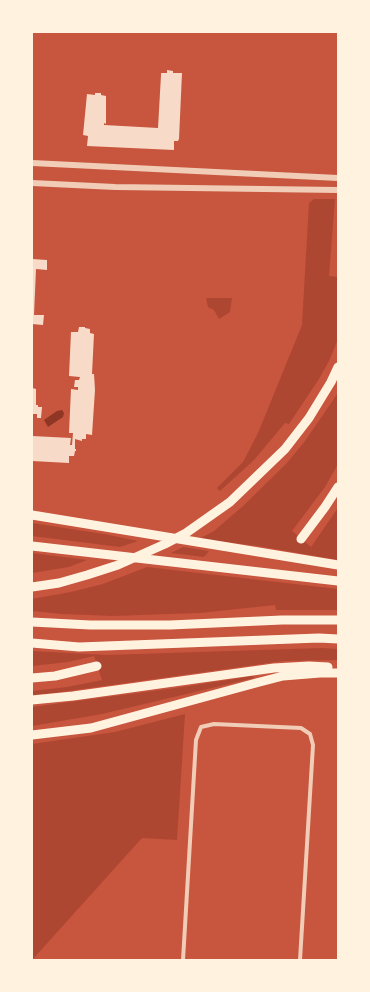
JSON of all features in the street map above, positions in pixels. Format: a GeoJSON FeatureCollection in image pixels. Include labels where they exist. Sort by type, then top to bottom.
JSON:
{"type":"FeatureCollection","features":[{"type":"Feature","properties":{"kind":"highway"},"geometry":{"type":"LineString","coordinates":[[32,587],[59,583],[87,576],[118,565],[186,533],[230,502],[285,449],[309,418],[331,382],[338,367]]}},
{"type":"Feature","properties":{"kind":"highway"},"geometry":{"type":"LineString","coordinates":[[301,539],[338,487]]}},
{"type":"Feature","properties":{"kind":"highway"},"geometry":{"type":"LineString","coordinates":[[32,515],[338,565]]}},
{"type":"Feature","properties":{"kind":"highway"},"geometry":{"type":"LineString","coordinates":[[32,546],[338,581]]}},
{"type":"Feature","properties":{"kind":"highway"},"geometry":{"type":"LineString","coordinates":[[32,622],[97,625],[170,625],[282,620],[338,620]]}},
{"type":"Feature","properties":{"kind":"highway"},"geometry":{"type":"LineString","coordinates":[[32,643],[79,647],[319,638],[338,639]]}},
{"type":"Feature","properties":{"kind":"highway"},"geometry":{"type":"LineString","coordinates":[[32,678],[55,676],[97,666]]}},
{"type":"Feature","properties":{"kind":"highway"},"geometry":{"type":"LineString","coordinates":[[32,700],[73,696],[274,668],[309,666],[338,668]]}},
{"type":"Feature","properties":{"kind":"highway"},"geometry":{"type":"LineString","coordinates":[[34,736],[91,728],[256,682],[283,676],[338,673]]}},
{"type":"Feature","properties":{"kind":"street"},"geometry":{"type":"LineString","coordinates":[[32,163],[338,178]]}},
{"type":"Feature","properties":{"kind":"street"},"geometry":{"type":"LineString","coordinates":[[266,188],[267,174]]}},
{"type":"Feature","properties":{"kind":"street"},"geometry":{"type":"LineString","coordinates":[[32,183],[115,187],[338,190]]}},
{"type":"Feature","properties":{"kind":"street"},"geometry":{"type":"LineString","coordinates":[[183,960],[196,740],[202,727],[214,724],[301,728],[310,734],[313,745],[300,960]]}},
{"type":"Feature","properties":{"kind":"shaded area"},"geometry":{"type":"Polygon","coordinates":[[[314,199],[335,199],[329,276],[338,277],[338,339],[330,359],[319,379],[289,424],[285,423],[254,460],[220,491],[217,488],[243,462],[258,433],[302,325],[309,203],[314,199]]]}},
{"type":"Feature","properties":{"kind":"shaded area"},"geometry":{"type":"Polygon","coordinates":[[[206,298],[232,298],[230,312],[219,319],[214,310],[208,307],[206,298]]]}},
{"type":"Feature","properties":{"kind":"shaded area"},"geometry":{"type":"Polygon","coordinates":[[[338,393],[338,464],[325,487],[292,531],[311,547],[338,508],[338,560],[258,546],[199,539],[214,531],[243,506],[286,464],[305,441],[338,393]]]}},
{"type":"Feature","properties":{"kind":"shaded area"},"geometry":{"type":"Polygon","coordinates":[[[62,410],[64,413],[63,417],[48,427],[44,420],[57,411],[62,410]]]}},
{"type":"Feature","properties":{"kind":"shaded area"},"geometry":{"type":"Polygon","coordinates":[[[32,523],[104,534],[138,541],[120,547],[32,536],[32,523]]]}},
{"type":"Feature","properties":{"kind":"shaded area"},"geometry":{"type":"Polygon","coordinates":[[[183,547],[209,551],[204,557],[171,553],[183,547]]]}},
{"type":"Feature","properties":{"kind":"shaded area"},"geometry":{"type":"Polygon","coordinates":[[[32,553],[87,560],[69,567],[32,573],[32,553]]]}},
{"type":"Feature","properties":{"kind":"shaded area"},"geometry":{"type":"Polygon","coordinates":[[[147,567],[338,589],[338,610],[276,610],[275,605],[200,613],[113,616],[32,611],[32,599],[71,592],[103,584],[147,567]]]}},
{"type":"Feature","properties":{"kind":"shaded area"},"geometry":{"type":"Polygon","coordinates":[[[322,648],[338,649],[338,660],[283,661],[32,695],[32,691],[67,687],[102,680],[94,656],[68,662],[32,666],[32,651],[107,655],[322,648]]]}},
{"type":"Feature","properties":{"kind":"shaded area"},"geometry":{"type":"Polygon","coordinates":[[[253,676],[254,678],[102,714],[32,726],[32,707],[253,676]]]}},
{"type":"Feature","properties":{"kind":"shaded area"},"geometry":{"type":"Polygon","coordinates":[[[185,714],[177,840],[142,838],[32,960],[32,744],[115,732],[185,714]]]}},
{"type":"Feature","properties":{"kind":"building"},"geometry":{"type":"Polygon","coordinates":[[[167,70],[173,71],[173,73],[182,73],[179,139],[178,141],[174,141],[174,150],[87,146],[88,136],[83,135],[87,94],[95,95],[95,93],[101,93],[101,95],[106,96],[106,124],[104,123],[104,125],[158,128],[161,73],[167,73],[167,70]]]}},
{"type":"Feature","properties":{"kind":"building"},"geometry":{"type":"Polygon","coordinates":[[[32,259],[47,260],[47,270],[36,269],[34,315],[44,315],[43,325],[32,324],[32,259]]]}},
{"type":"Feature","properties":{"kind":"building"},"geometry":{"type":"Polygon","coordinates":[[[79,327],[90,329],[90,333],[94,334],[92,374],[94,374],[95,390],[92,435],[86,434],[86,439],[82,439],[82,441],[75,439],[76,451],[74,456],[69,456],[69,463],[32,461],[32,436],[71,438],[70,445],[72,445],[73,433],[69,433],[71,389],[78,390],[78,387],[74,387],[75,380],[79,380],[80,377],[69,376],[71,332],[78,332],[79,327]]]}},
{"type":"Feature","properties":{"kind":"building"},"geometry":{"type":"Polygon","coordinates":[[[32,388],[36,389],[36,405],[38,405],[38,407],[42,407],[41,418],[37,418],[37,414],[32,414],[32,388]]]}}]}
